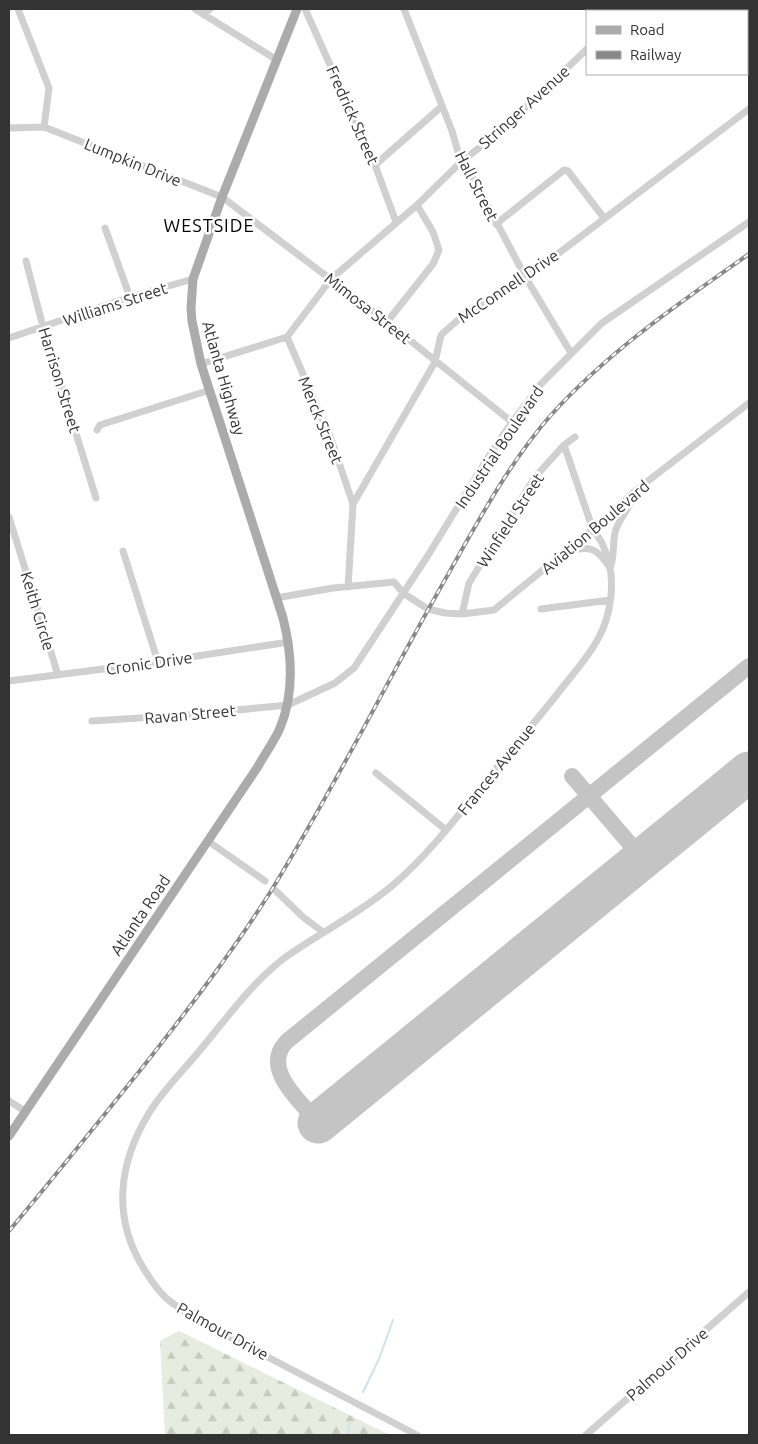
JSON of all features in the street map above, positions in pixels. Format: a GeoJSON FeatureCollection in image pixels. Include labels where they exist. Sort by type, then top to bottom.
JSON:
{"type":"FeatureCollection","features":[{"type":"Feature","properties":{"kind":"main road","name":"Atlanta Highway"},"geometry":{"type":"LineString","coordinates":[[288,705],[291,662],[289,642],[201,364],[191,315],[193,279],[222,197],[297,9]]}},
{"type":"Feature","properties":{"kind":"main road","name":"Atlanta Road"},"geometry":{"type":"LineString","coordinates":[[9,1136],[257,768],[280,729],[288,705]]}},
{"type":"Feature","properties":{"kind":"street"},"geometry":{"type":"LineString","coordinates":[[9,128],[44,126],[49,88],[18,9]]}},
{"type":"Feature","properties":{"kind":"street"},"geometry":{"type":"LineString","coordinates":[[195,9],[277,60]]}},
{"type":"Feature","properties":{"kind":"street"},"geometry":{"type":"LineString","coordinates":[[204,15],[210,9]]}},
{"type":"Feature","properties":{"kind":"street","name":"Fredrick Street"},"geometry":{"type":"LineString","coordinates":[[305,9],[375,165],[396,222]]}},
{"type":"Feature","properties":{"kind":"street","name":"Hall Street"},"geometry":{"type":"LineString","coordinates":[[404,9],[452,131],[461,162],[472,176],[526,278],[571,353]]}},
{"type":"Feature","properties":{"kind":"street","name":"Stringer Avenue"},"geometry":{"type":"LineString","coordinates":[[286,337],[331,279],[417,205],[461,162],[502,130],[586,50]]}},
{"type":"Feature","properties":{"kind":"street"},"geometry":{"type":"LineString","coordinates":[[375,165],[441,107]]}},
{"type":"Feature","properties":{"kind":"street","name":"McConnell Drive"},"geometry":{"type":"LineString","coordinates":[[348,587],[353,504],[436,362],[441,336],[468,311],[526,278],[749,109]]}},
{"type":"Feature","properties":{"kind":"street","name":"Lumpkin Drive"},"geometry":{"type":"LineString","coordinates":[[44,126],[222,197]]}},
{"type":"Feature","properties":{"kind":"street"},"geometry":{"type":"LineString","coordinates":[[496,224],[564,170],[568,171],[604,218]]}},
{"type":"Feature","properties":{"kind":"street","name":"Mimosa Street"},"geometry":{"type":"LineString","coordinates":[[222,197],[387,322],[512,422]]}},
{"type":"Feature","properties":{"kind":"street"},"geometry":{"type":"LineString","coordinates":[[387,322],[433,264],[439,250],[433,232],[417,205]]}},
{"type":"Feature","properties":{"kind":"street","name":"Industrial Boulevard"},"geometry":{"type":"LineString","coordinates":[[288,705],[335,683],[354,668],[512,422],[540,385],[602,323],[749,222]]}},
{"type":"Feature","properties":{"kind":"street"},"geometry":{"type":"LineString","coordinates":[[105,228],[130,297]]}},
{"type":"Feature","properties":{"kind":"street","name":"Harrison Street"},"geometry":{"type":"LineString","coordinates":[[26,261],[43,327],[96,498]]}},
{"type":"Feature","properties":{"kind":"street","name":"Williams Street"},"geometry":{"type":"LineString","coordinates":[[9,338],[130,297],[193,279]]}},
{"type":"Feature","properties":{"kind":"street"},"geometry":{"type":"LineString","coordinates":[[201,364],[286,337]]}},
{"type":"Feature","properties":{"kind":"street","name":"Merck Street"},"geometry":{"type":"LineString","coordinates":[[286,337],[331,439],[353,504]]}},
{"type":"Feature","properties":{"kind":"street"},"geometry":{"type":"LineString","coordinates":[[97,430],[100,425],[210,390]]}},
{"type":"Feature","properties":{"kind":"street","name":"Aviation Boulevard"},"geometry":{"type":"LineString","coordinates":[[403,593],[428,609],[446,613],[462,614],[494,610],[636,491],[749,403]]}},
{"type":"Feature","properties":{"kind":"street","name":"Winfield Street"},"geometry":{"type":"LineString","coordinates":[[462,614],[469,583],[535,477],[564,445],[575,437]]}},
{"type":"Feature","properties":{"kind":"street","name":"Frances Avenue"},"geometry":{"type":"LineString","coordinates":[[324,932],[360,910],[393,885],[418,861],[446,830],[591,651],[603,629],[610,600],[610,568],[605,549],[593,528],[564,445]]}},
{"type":"Feature","properties":{"kind":"street","name":"Frances Avenue"},"geometry":{"type":"LineString","coordinates":[[610,568],[613,562],[616,529],[632,504],[636,491]]}},
{"type":"Feature","properties":{"kind":"street","name":"Keith Circle"},"geometry":{"type":"LineString","coordinates":[[9,518],[12,538],[58,675]]}},
{"type":"Feature","properties":{"kind":"street"},"geometry":{"type":"LineString","coordinates":[[564,553],[584,548],[593,549],[600,553],[610,568]]}},
{"type":"Feature","properties":{"kind":"street"},"geometry":{"type":"LineString","coordinates":[[123,550],[158,662]]}},
{"type":"Feature","properties":{"kind":"street"},"geometry":{"type":"LineString","coordinates":[[276,598],[394,582],[403,593]]}},
{"type":"Feature","properties":{"kind":"street"},"geometry":{"type":"LineString","coordinates":[[541,610],[610,600]]}},
{"type":"Feature","properties":{"kind":"street","name":"Cronic Drive"},"geometry":{"type":"LineString","coordinates":[[9,682],[289,642]]}},
{"type":"Feature","properties":{"kind":"street","name":"Ravan Street"},"geometry":{"type":"LineString","coordinates":[[92,721],[186,715],[288,705]]}},
{"type":"Feature","properties":{"kind":"street"},"geometry":{"type":"LineString","coordinates":[[376,773],[446,830]]}},
{"type":"Feature","properties":{"kind":"street"},"geometry":{"type":"LineString","coordinates":[[208,841],[265,881]]}},
{"type":"Feature","properties":{"kind":"street"},"geometry":{"type":"LineString","coordinates":[[276,891],[303,917],[324,932]]}},
{"type":"Feature","properties":{"kind":"street","name":"Palmour Drive"},"geometry":{"type":"LineString","coordinates":[[324,932],[262,977],[151,1110],[139,1131],[125,1169],[122,1212],[128,1237],[151,1282],[178,1307],[195,1319],[417,1435]]}},
{"type":"Feature","properties":{"kind":"street"},"geometry":{"type":"LineString","coordinates":[[9,1101],[25,1111]]}},
{"type":"Feature","properties":{"kind":"street","name":"Palmour Drive"},"geometry":{"type":"LineString","coordinates":[[586,1435],[749,1292]]}},
{"type":"Feature","properties":{"kind":"green space"},"geometry":{"type":"Polygon","coordinates":[[[179,1331],[390,1435],[165,1435],[160,1341],[179,1331]]]}},
{"type":"Feature","properties":{"kind":"waterway"},"geometry":{"type":"LineString","coordinates":[[363,1392],[379,1359],[393,1320]]}},
{"type":"Feature","properties":{"kind":"waterway"},"geometry":{"type":"LineString","coordinates":[[347,1435],[350,1423]]}},
{"type":"Feature","properties":{"kind":"taxiway"},"geometry":{"type":"LineString","coordinates":[[318,1123],[286,1085],[281,1074],[278,1063],[280,1053],[286,1042],[749,666]]}},
{"type":"Feature","properties":{"kind":"taxiway"},"geometry":{"type":"LineString","coordinates":[[572,776],[642,858]]}},
{"type":"Feature","properties":{"kind":"runway"},"geometry":{"type":"LineString","coordinates":[[318,1123],[749,772]]}},
{"type":"Feature","properties":{"kind":"railway"},"geometry":{"type":"LineString","coordinates":[[9,1231],[162,1042],[211,979],[257,913],[295,852],[484,510],[537,432],[573,392],[621,349],[671,310],[749,254]]}},
{"type":"Feature","properties":{"kind":"district","name":"WESTSIDE"},"geometry":{"type":"Point","coordinates":[209,226]}}]}
